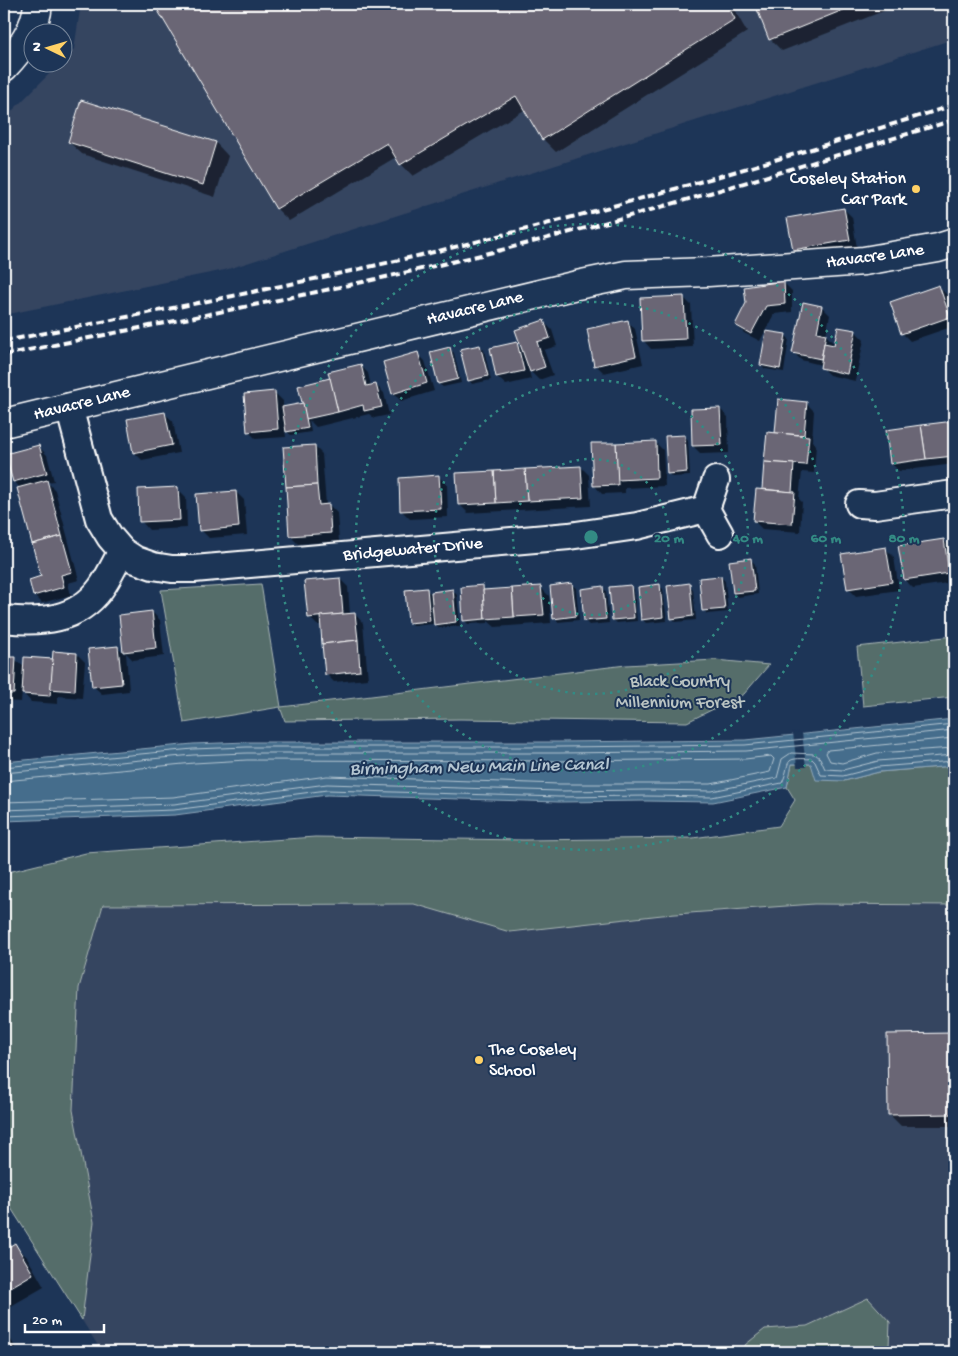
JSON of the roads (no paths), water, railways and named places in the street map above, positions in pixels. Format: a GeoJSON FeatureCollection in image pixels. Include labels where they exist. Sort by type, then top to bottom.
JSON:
{"type":"FeatureCollection","features":[{"type":"Feature","properties":{"kind":"street"},"geometry":{"type":"LineString","coordinates":[[4,67],[30,33],[38,4]]}},
{"type":"Feature","properties":{"kind":"street","name":"Havacre Lane"},"geometry":{"type":"LineString","coordinates":[[4,423],[577,284],[626,275],[708,272],[864,261],[919,252],[954,243]]}},
{"type":"Feature","properties":{"kind":"street","name":"Bridgewater Drive"},"geometry":{"type":"LineString","coordinates":[[69,407],[98,519],[122,552],[136,560],[153,566],[172,569],[194,569],[569,536],[637,526],[706,509]]}},
{"type":"Feature","properties":{"kind":"street"},"geometry":{"type":"LineString","coordinates":[[716,480],[706,509],[720,534]]}},
{"type":"Feature","properties":{"kind":"street"},"geometry":{"type":"LineString","coordinates":[[859,504],[875,505],[954,494]]}},
{"type":"Feature","properties":{"kind":"street"},"geometry":{"type":"LineString","coordinates":[[4,619],[41,620],[62,617],[79,609],[100,589],[122,552]]}},
{"type":"Feature","properties":{"kind":"water","name":"Birmingham New Main Line Canal"},"geometry":{"type":"Polygon","coordinates":[[[954,719],[954,766],[879,772],[844,781],[816,780],[811,764],[792,764],[787,787],[713,802],[559,802],[327,795],[175,815],[4,821],[4,762],[193,744],[247,742],[745,740],[954,719]]]}},
{"type":"Feature","properties":{"kind":"railway"},"geometry":{"type":"LineString","coordinates":[[4,341],[312,279],[495,237],[611,207],[726,174],[954,105]]}},
{"type":"Feature","properties":{"kind":"railway"},"geometry":{"type":"LineString","coordinates":[[4,355],[303,295],[481,255],[659,208],[954,120]]}},
{"type":"Feature","properties":{"kind":"place","name":"Coseley Station Car Park"},"geometry":{"type":"Point","coordinates":[916,189]}},
{"type":"Feature","properties":{"kind":"place","name":"The Coseley School"},"geometry":{"type":"Point","coordinates":[479,1060]}},
{"type":"Feature","properties":{"kind":"park label","name":"Black Country Millennium Forest"},"geometry":{"type":"Point","coordinates":[680,692]}}]}
